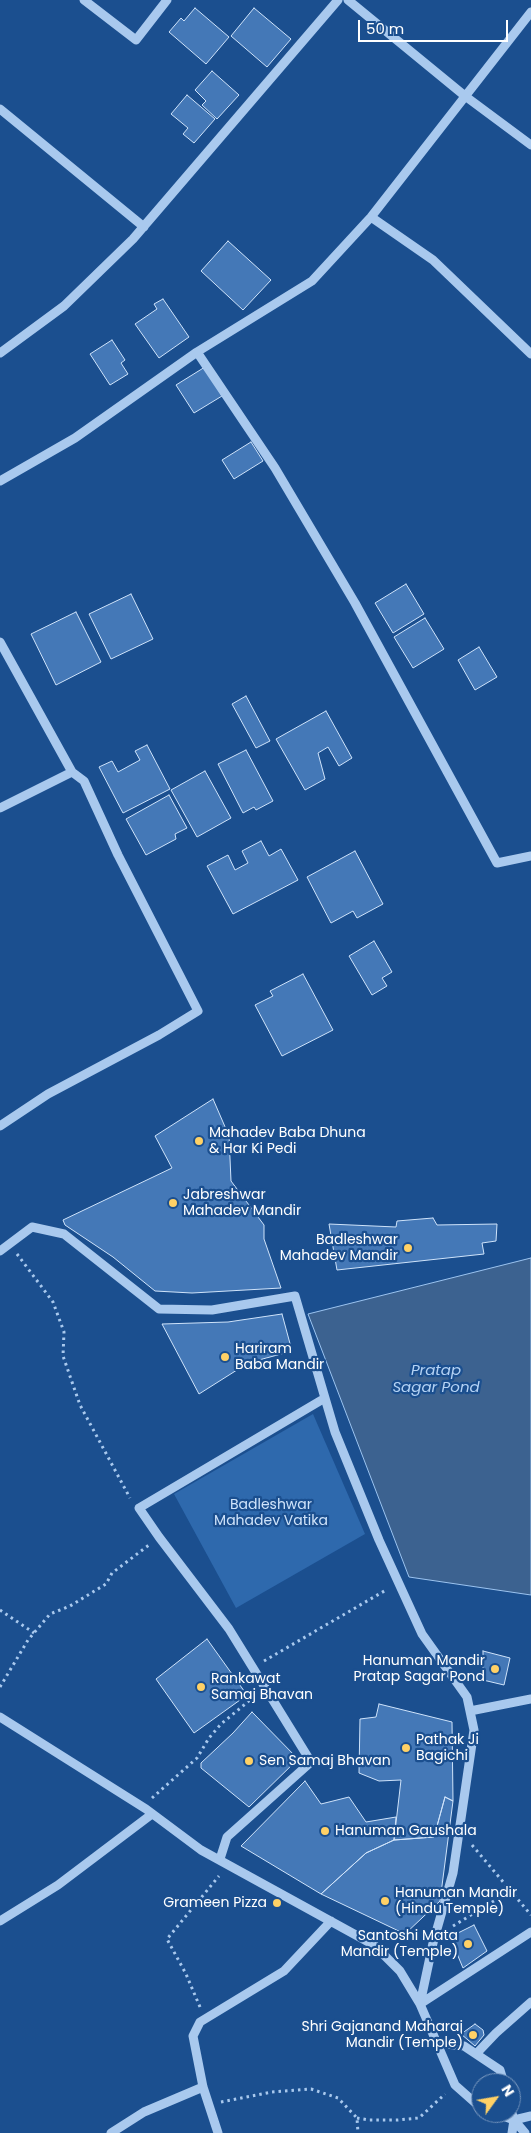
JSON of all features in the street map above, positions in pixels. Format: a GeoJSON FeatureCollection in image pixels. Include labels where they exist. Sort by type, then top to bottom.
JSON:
{"type":"FeatureCollection","features":[{"type":"Feature","properties":{"kind":"street"},"geometry":{"type":"LineString","coordinates":[[84,0],[136,40],[167,0]]}},
{"type":"Feature","properties":{"kind":"street"},"geometry":{"type":"LineString","coordinates":[[0,353],[64,306],[144,227],[338,0]]}},
{"type":"Feature","properties":{"kind":"street"},"geometry":{"type":"LineString","coordinates":[[348,0],[465,96],[531,145]]}},
{"type":"Feature","properties":{"kind":"street"},"geometry":{"type":"LineString","coordinates":[[0,481],[75,438],[197,352],[312,282],[371,217],[531,12]]}},
{"type":"Feature","properties":{"kind":"street"},"geometry":{"type":"LineString","coordinates":[[0,109],[144,227]]}},
{"type":"Feature","properties":{"kind":"street"},"geometry":{"type":"LineString","coordinates":[[371,217],[434,260],[531,354]]}},
{"type":"Feature","properties":{"kind":"street"},"geometry":{"type":"LineString","coordinates":[[197,352],[275,468],[350,594],[497,862],[531,856]]}},
{"type":"Feature","properties":{"kind":"street"},"geometry":{"type":"LineString","coordinates":[[0,642],[72,772],[84,781],[118,854],[198,1012],[48,1094],[0,1126]]}},
{"type":"Feature","properties":{"kind":"street"},"geometry":{"type":"LineString","coordinates":[[0,808],[72,772]]}},
{"type":"Feature","properties":{"kind":"street"},"geometry":{"type":"LineString","coordinates":[[0,1251],[32,1227],[64,1234],[159,1309],[212,1310],[296,1296],[335,1432],[398,1583],[422,1634],[467,1697],[474,1730],[468,1781],[452,1872],[420,2004]]}},
{"type":"Feature","properties":{"kind":"street"},"geometry":{"type":"LineString","coordinates":[[220,1859],[227,1837],[311,1762],[229,1629],[139,1508],[325,1398]]}},
{"type":"Feature","properties":{"kind":"street"},"geometry":{"type":"LineString","coordinates":[[470,1711],[531,1699]]}},
{"type":"Feature","properties":{"kind":"street"},"geometry":{"type":"LineString","coordinates":[[0,1717],[149,1811],[201,1850],[374,1944],[400,1971],[420,2004],[455,2085],[471,2099]]}},
{"type":"Feature","properties":{"kind":"street"},"geometry":{"type":"LineString","coordinates":[[0,1921],[58,1885],[149,1811]]}},
{"type":"Feature","properties":{"kind":"street"},"geometry":{"type":"LineString","coordinates":[[218,2133],[203,2088],[193,2036],[200,2022],[284,1971],[331,1921]]}},
{"type":"Feature","properties":{"kind":"street"},"geometry":{"type":"LineString","coordinates":[[420,2004],[531,1932]]}},
{"type":"Feature","properties":{"kind":"street"},"geometry":{"type":"LineString","coordinates":[[476,2054],[496,2033],[531,2002]]}},
{"type":"Feature","properties":{"kind":"street"},"geometry":{"type":"LineString","coordinates":[[437,2043],[464,2046],[500,2070],[501,2073]]}},
{"type":"Feature","properties":{"kind":"street"},"geometry":{"type":"LineString","coordinates":[[111,2133],[144,2112],[203,2088]]}},
{"type":"Feature","properties":{"kind":"street"},"geometry":{"type":"LineString","coordinates":[[517,2123],[525,2133]]}},
{"type":"Feature","properties":{"kind":"path"},"geometry":{"type":"LineString","coordinates":[[11,1243],[53,1302],[64,1332],[63,1356],[80,1405],[128,1496],[139,1508]]}},
{"type":"Feature","properties":{"kind":"path"},"geometry":{"type":"LineString","coordinates":[[0,1688],[34,1633],[50,1614],[70,1606],[106,1584],[112,1573],[159,1537]]}},
{"type":"Feature","properties":{"kind":"path"},"geometry":{"type":"LineString","coordinates":[[252,1667],[398,1583]]}},
{"type":"Feature","properties":{"kind":"path"},"geometry":{"type":"LineString","coordinates":[[0,1610],[34,1633]]}},
{"type":"Feature","properties":{"kind":"path"},"geometry":{"type":"LineString","coordinates":[[149,1811],[150,1800],[197,1758],[209,1738],[221,1724],[265,1688]]}},
{"type":"Feature","properties":{"kind":"path"},"geometry":{"type":"LineString","coordinates":[[458,1830],[512,1890],[531,1915]]}},
{"type":"Feature","properties":{"kind":"path"},"geometry":{"type":"LineString","coordinates":[[205,2019],[186,1974],[168,1939],[228,1866]]}},
{"type":"Feature","properties":{"kind":"path"},"geometry":{"type":"LineString","coordinates":[[435,1939],[512,1890]]}},
{"type":"Feature","properties":{"kind":"path"},"geometry":{"type":"LineString","coordinates":[[209,2105],[272,2092],[311,2089],[338,2098],[357,2118],[398,2120],[419,2118],[455,2085]]}},
{"type":"Feature","properties":{"kind":"path"},"geometry":{"type":"LineString","coordinates":[[357,2118],[358,2133]]}},
{"type":"Feature","properties":{"kind":"green space","name":"Badleshwar Mahadev Vatika"},"geometry":{"type":"Polygon","coordinates":[[[313,1414],[365,1534],[236,1608],[174,1494],[313,1414]]]}},
{"type":"Feature","properties":{"kind":"water","name":"Pratap Sagar Pond"},"geometry":{"type":"Polygon","coordinates":[[[531,1258],[531,1595],[409,1577],[308,1314],[531,1258]]]}},
{"type":"Feature","properties":{"kind":"building"},"geometry":{"type":"Polygon","coordinates":[[[195,8],[229,37],[206,64],[169,32],[181,18],[184,21],[195,8]]]}},
{"type":"Feature","properties":{"kind":"building"},"geometry":{"type":"Polygon","coordinates":[[[254,8],[291,39],[267,67],[231,36],[254,8]]]}},
{"type":"Feature","properties":{"kind":"building"},"geometry":{"type":"Polygon","coordinates":[[[212,71],[239,95],[217,119],[202,105],[206,101],[195,90],[212,71]]]}},
{"type":"Feature","properties":{"kind":"building"},"geometry":{"type":"Polygon","coordinates":[[[187,95],[215,119],[194,143],[183,134],[188,128],[171,114],[187,95]]]}},
{"type":"Feature","properties":{"kind":"building"},"geometry":{"type":"Polygon","coordinates":[[[228,241],[271,280],[243,310],[201,271],[228,241]]]}},
{"type":"Feature","properties":{"kind":"building"},"geometry":{"type":"Polygon","coordinates":[[[163,299],[189,337],[159,358],[135,324],[157,309],[154,304],[163,299]]]}},
{"type":"Feature","properties":{"kind":"building"},"geometry":{"type":"Polygon","coordinates":[[[112,340],[125,360],[121,363],[128,374],[110,385],[90,354],[112,340]]]}},
{"type":"Feature","properties":{"kind":"building"},"geometry":{"type":"Polygon","coordinates":[[[205,367],[222,396],[194,413],[176,385],[205,367]]]}},
{"type":"Feature","properties":{"kind":"building"},"geometry":{"type":"Polygon","coordinates":[[[251,442],[263,461],[234,479],[222,460],[251,442]]]}},
{"type":"Feature","properties":{"kind":"building"},"geometry":{"type":"Polygon","coordinates":[[[406,584],[424,614],[393,633],[375,603],[406,584]]]}},
{"type":"Feature","properties":{"kind":"building"},"geometry":{"type":"Polygon","coordinates":[[[131,594],[153,639],[111,659],[89,614],[131,594]]]}},
{"type":"Feature","properties":{"kind":"building"},"geometry":{"type":"Polygon","coordinates":[[[76,612],[101,662],[56,685],[31,634],[76,612]]]}},
{"type":"Feature","properties":{"kind":"building"},"geometry":{"type":"Polygon","coordinates":[[[425,618],[444,649],[413,668],[394,637],[425,618]]]}},
{"type":"Feature","properties":{"kind":"building"},"geometry":{"type":"Polygon","coordinates":[[[479,647],[497,677],[475,690],[458,660],[479,647]]]}},
{"type":"Feature","properties":{"kind":"building"},"geometry":{"type":"Polygon","coordinates":[[[246,696],[270,741],[256,748],[232,704],[246,696]]]}},
{"type":"Feature","properties":{"kind":"building"},"geometry":{"type":"Polygon","coordinates":[[[326,711],[352,758],[339,766],[328,747],[318,753],[325,779],[305,790],[276,739],[326,711]]]}},
{"type":"Feature","properties":{"kind":"building"},"geometry":{"type":"Polygon","coordinates":[[[147,745],[170,789],[123,813],[99,767],[112,761],[118,772],[140,760],[135,751],[147,745]]]}},
{"type":"Feature","properties":{"kind":"building"},"geometry":{"type":"Polygon","coordinates":[[[246,750],[273,801],[256,810],[254,807],[243,813],[218,764],[246,750]]]}},
{"type":"Feature","properties":{"kind":"building"},"geometry":{"type":"Polygon","coordinates":[[[205,771],[231,818],[197,837],[171,790],[205,771]]]}},
{"type":"Feature","properties":{"kind":"building"},"geometry":{"type":"Polygon","coordinates":[[[169,795],[187,828],[175,834],[176,839],[146,855],[126,819],[169,795]]]}},
{"type":"Feature","properties":{"kind":"building"},"geometry":{"type":"Polygon","coordinates":[[[261,841],[269,856],[281,849],[298,880],[233,914],[207,866],[228,855],[235,870],[248,863],[242,851],[261,841]]]}},
{"type":"Feature","properties":{"kind":"building"},"geometry":{"type":"Polygon","coordinates":[[[355,851],[383,904],[357,918],[353,911],[331,923],[307,877],[355,851]]]}},
{"type":"Feature","properties":{"kind":"building"},"geometry":{"type":"Polygon","coordinates":[[[374,941],[392,972],[382,978],[387,986],[372,995],[349,956],[374,941]]]}},
{"type":"Feature","properties":{"kind":"building"},"geometry":{"type":"Polygon","coordinates":[[[303,974],[333,1030],[282,1056],[255,1005],[273,996],[270,991],[303,974]]]}},
{"type":"Feature","properties":{"kind":"building","name":"Jabreshwar Mahadev Mandir"},"geometry":{"type":"Polygon","coordinates":[[[213,1099],[229,1136],[231,1181],[264,1225],[264,1239],[281,1288],[192,1293],[155,1291],[113,1257],[65,1225],[63,1220],[172,1168],[155,1136],[213,1099]]]}},
{"type":"Feature","properties":{"kind":"building","name":"Badleshwar Mahadev Mandir"},"geometry":{"type":"Polygon","coordinates":[[[433,1218],[437,1225],[497,1224],[496,1241],[482,1243],[484,1254],[337,1270],[329,1224],[396,1227],[397,1221],[433,1218]]]}},
{"type":"Feature","properties":{"kind":"building","name":"Hariram Baba Mandir"},"geometry":{"type":"Polygon","coordinates":[[[282,1314],[292,1351],[248,1363],[199,1394],[162,1324],[228,1322],[282,1314]]]}},
{"type":"Feature","properties":{"kind":"building","name":"Rankawat Samaj Bhavan"},"geometry":{"type":"Polygon","coordinates":[[[207,1639],[247,1695],[194,1733],[156,1679],[207,1639]]]}},
{"type":"Feature","properties":{"kind":"building","name":"Hanuman Mandir Pratap Sagar Pond"},"geometry":{"type":"Polygon","coordinates":[[[483,1651],[510,1658],[504,1685],[483,1680],[483,1651]]]}},
{"type":"Feature","properties":{"kind":"building","name":"Pathak Ji Bagichi"},"geometry":{"type":"Polygon","coordinates":[[[379,1704],[452,1722],[453,1801],[445,1797],[434,1837],[394,1840],[401,1780],[379,1781],[359,1773],[360,1719],[376,1717],[379,1704]]]}},
{"type":"Feature","properties":{"kind":"building","name":"Sen Samaj Bhavan"},"geometry":{"type":"Polygon","coordinates":[[[252,1712],[298,1759],[249,1807],[201,1768],[201,1763],[252,1712]]]}},
{"type":"Feature","properties":{"kind":"building","name":"Hanuman Gaushala"},"geometry":{"type":"Polygon","coordinates":[[[305,1781],[321,1804],[349,1797],[366,1822],[396,1817],[394,1840],[366,1853],[321,1894],[241,1846],[305,1781]]]}},
{"type":"Feature","properties":{"kind":"building"},"geometry":{"type":"Polygon","coordinates":[[[445,1797],[453,1801],[440,1901],[405,1934],[321,1894],[366,1853],[394,1840],[434,1837],[445,1797]]]}},
{"type":"Feature","properties":{"kind":"building","name":"Santoshi Mata Mandir (Temple)"},"geometry":{"type":"Polygon","coordinates":[[[474,1925],[487,1951],[463,1968],[450,1937],[474,1925]]]}},
{"type":"Feature","properties":{"kind":"building","name":"Shri Gajanand Maharaj Mandir (Temple)"},"geometry":{"type":"Polygon","coordinates":[[[475,2024],[483,2030],[484,2035],[475,2046],[461,2034],[475,2024]]]}},
{"type":"Feature","properties":{"kind":"place","name":"Mahadev Baba Dhuna & Har Ki Pedi"},"geometry":{"type":"Point","coordinates":[199,1141]}},
{"type":"Feature","properties":{"kind":"place","name":"Jabreshwar Mahadev Mandir"},"geometry":{"type":"Point","coordinates":[173,1203]}},
{"type":"Feature","properties":{"kind":"place","name":"Badleshwar Mahadev Mandir"},"geometry":{"type":"Point","coordinates":[408,1248]}},
{"type":"Feature","properties":{"kind":"place","name":"Hariram Baba Mandir"},"geometry":{"type":"Point","coordinates":[225,1357]}},
{"type":"Feature","properties":{"kind":"place","name":"Hanuman Mandir Pratap Sagar Pond"},"geometry":{"type":"Point","coordinates":[495,1669]}},
{"type":"Feature","properties":{"kind":"place","name":"Rankawat Samaj Bhavan"},"geometry":{"type":"Point","coordinates":[201,1687]}},
{"type":"Feature","properties":{"kind":"place","name":"Pathak Ji Bagichi"},"geometry":{"type":"Point","coordinates":[406,1748]}},
{"type":"Feature","properties":{"kind":"place","name":"Sen Samaj Bhavan"},"geometry":{"type":"Point","coordinates":[249,1761]}},
{"type":"Feature","properties":{"kind":"place","name":"Hanuman Gaushala"},"geometry":{"type":"Point","coordinates":[325,1831]}},
{"type":"Feature","properties":{"kind":"place","name":"Hanuman Mandir (Hindu Temple)"},"geometry":{"type":"Point","coordinates":[385,1901]}},
{"type":"Feature","properties":{"kind":"place","name":"Grameen Pizza"},"geometry":{"type":"Point","coordinates":[277,1903]}},
{"type":"Feature","properties":{"kind":"place","name":"Santoshi Mata Mandir (Temple)"},"geometry":{"type":"Point","coordinates":[468,1944]}},
{"type":"Feature","properties":{"kind":"place","name":"Shri Gajanand Maharaj Mandir (Temple)"},"geometry":{"type":"Point","coordinates":[473,2035]}}]}
